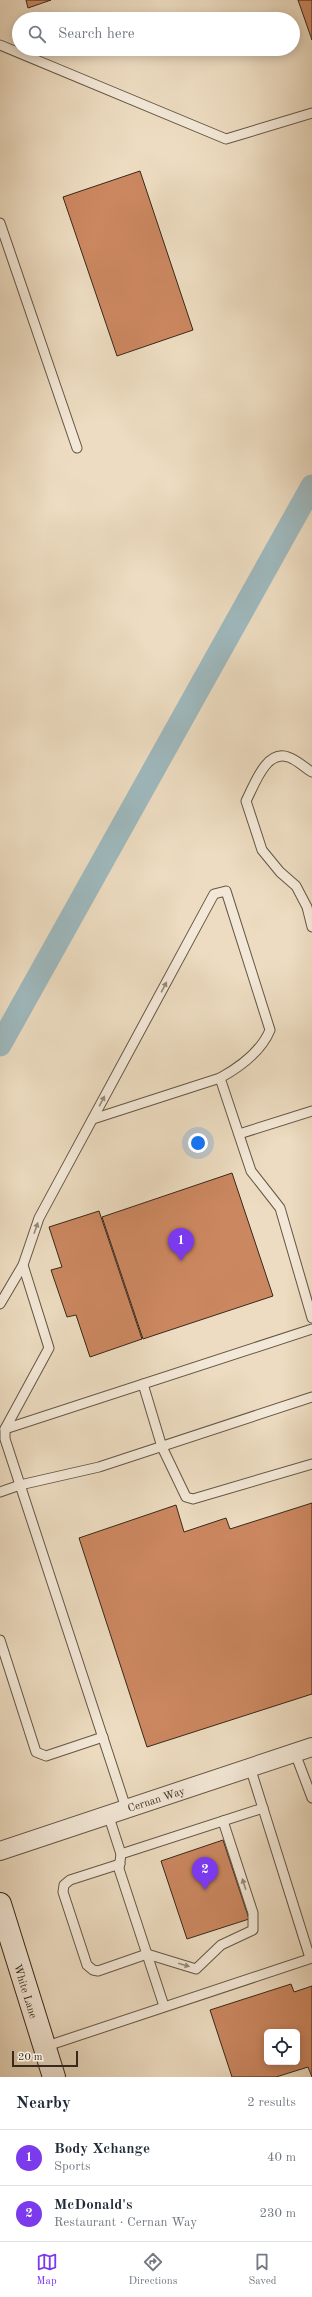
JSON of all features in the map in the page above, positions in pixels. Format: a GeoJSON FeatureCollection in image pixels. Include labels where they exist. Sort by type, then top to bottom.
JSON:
{"type":"FeatureCollection","features":[{"type":"Feature","properties":{"kind":"main road","name":"White Lane"},"geometry":{"type":"LineString","coordinates":[[0,1904],[54,2077]]}},
{"type":"Feature","properties":{"kind":"street","name":"Cernan Way"},"geometry":{"type":"LineString","coordinates":[[0,1851],[312,1747]]}},
{"type":"Feature","properties":{"kind":"lane"},"geometry":{"type":"LineString","coordinates":[[0,45],[12,50]]}},
{"type":"Feature","properties":{"kind":"lane"},"geometry":{"type":"LineString","coordinates":[[26,56],[226,139],[312,113]]}},
{"type":"Feature","properties":{"kind":"lane"},"geometry":{"type":"LineString","coordinates":[[0,223],[77,448]]}},
{"type":"Feature","properties":{"kind":"lane"},"geometry":{"type":"LineString","coordinates":[[312,772],[287,756],[276,757],[266,762],[246,801],[262,850],[280,872],[296,886],[306,907],[312,926]]}},
{"type":"Feature","properties":{"kind":"lane"},"geometry":{"type":"LineString","coordinates":[[0,1304],[23,1265],[39,1218],[214,894],[226,891],[270,1030],[267,1038],[241,1066],[220,1078],[93,1119]]}},
{"type":"Feature","properties":{"kind":"lane"},"geometry":{"type":"LineString","coordinates":[[220,1078],[254,1176],[280,1208],[308,1288],[312,1318]]}},
{"type":"Feature","properties":{"kind":"lane"},"geometry":{"type":"LineString","coordinates":[[239,1134],[312,1111]]}},
{"type":"Feature","properties":{"kind":"lane"},"geometry":{"type":"LineString","coordinates":[[23,1265],[49,1348],[5,1429],[5,1439],[126,1808]]}},
{"type":"Feature","properties":{"kind":"lane"},"geometry":{"type":"LineString","coordinates":[[5,1429],[312,1328]]}},
{"type":"Feature","properties":{"kind":"lane"},"geometry":{"type":"LineString","coordinates":[[143,1384],[162,1447],[186,1497],[193,1499],[312,1464]]}},
{"type":"Feature","properties":{"kind":"lane"},"geometry":{"type":"LineString","coordinates":[[0,1492],[20,1485],[99,1467],[312,1397]]}},
{"type":"Feature","properties":{"kind":"lane"},"geometry":{"type":"LineString","coordinates":[[0,1640],[36,1752],[46,1756],[103,1737]]}},
{"type":"Feature","properties":{"kind":"lane"},"geometry":{"type":"LineString","coordinates":[[295,1752],[312,1798]]}},
{"type":"Feature","properties":{"kind":"lane"},"geometry":{"type":"LineString","coordinates":[[44,2047],[311,1958],[250,1767]]}},
{"type":"Feature","properties":{"kind":"lane"},"geometry":{"type":"LineString","coordinates":[[121,1854],[263,1808]]}},
{"type":"Feature","properties":{"kind":"lane"},"geometry":{"type":"LineString","coordinates":[[108,1814],[121,1854],[120,1869],[164,2006]]}},
{"type":"Feature","properties":{"kind":"lane"},"geometry":{"type":"LineString","coordinates":[[120,1864],[70,1880],[64,1885],[64,1892],[87,1965],[93,1970],[98,1970],[147,1954],[196,1969],[221,1945],[254,1930],[253,1913],[223,1821]]}},
{"type":"Feature","properties":{"kind":"building"},"geometry":{"type":"Polygon","coordinates":[[[26,0],[51,0],[28,8],[26,0]]]}},
{"type":"Feature","properties":{"kind":"building"},"geometry":{"type":"Polygon","coordinates":[[[298,0],[312,0],[312,40],[298,0]]]}},
{"type":"Feature","properties":{"kind":"building"},"geometry":{"type":"Polygon","coordinates":[[[140,171],[193,330],[117,356],[63,197],[140,171]]]}},
{"type":"Feature","properties":{"kind":"building"},"geometry":{"type":"Polygon","coordinates":[[[232,1173],[273,1296],[143,1339],[102,1217],[232,1173]]]}},
{"type":"Feature","properties":{"kind":"building"},"geometry":{"type":"Polygon","coordinates":[[[99,1211],[142,1339],[90,1357],[76,1315],[67,1317],[51,1270],[62,1267],[49,1227],[99,1211]]]}},
{"type":"Feature","properties":{"kind":"building"},"geometry":{"type":"Polygon","coordinates":[[[312,1503],[312,1694],[147,1747],[79,1538],[176,1505],[184,1532],[226,1518],[230,1529],[312,1503]]]}},
{"type":"Feature","properties":{"kind":"building"},"geometry":{"type":"Polygon","coordinates":[[[223,1840],[249,1919],[187,1939],[161,1861],[223,1840]]]}},
{"type":"Feature","properties":{"kind":"building"},"geometry":{"type":"Polygon","coordinates":[[[291,1984],[294,1992],[312,1986],[312,2077],[308,2067],[276,2077],[232,2077],[210,2010],[291,1984]]]}},
{"type":"Feature","properties":{"kind":"waterway"},"geometry":{"type":"LineString","coordinates":[[0,1045],[312,486]]}},
{"type":"Feature","properties":{"kind":"place","name":"Body Xchange"},"geometry":{"type":"Point","coordinates":[181,1261]}},
{"type":"Feature","properties":{"kind":"place","name":"McDonald's"},"geometry":{"type":"Point","coordinates":[205,1890]}}]}
